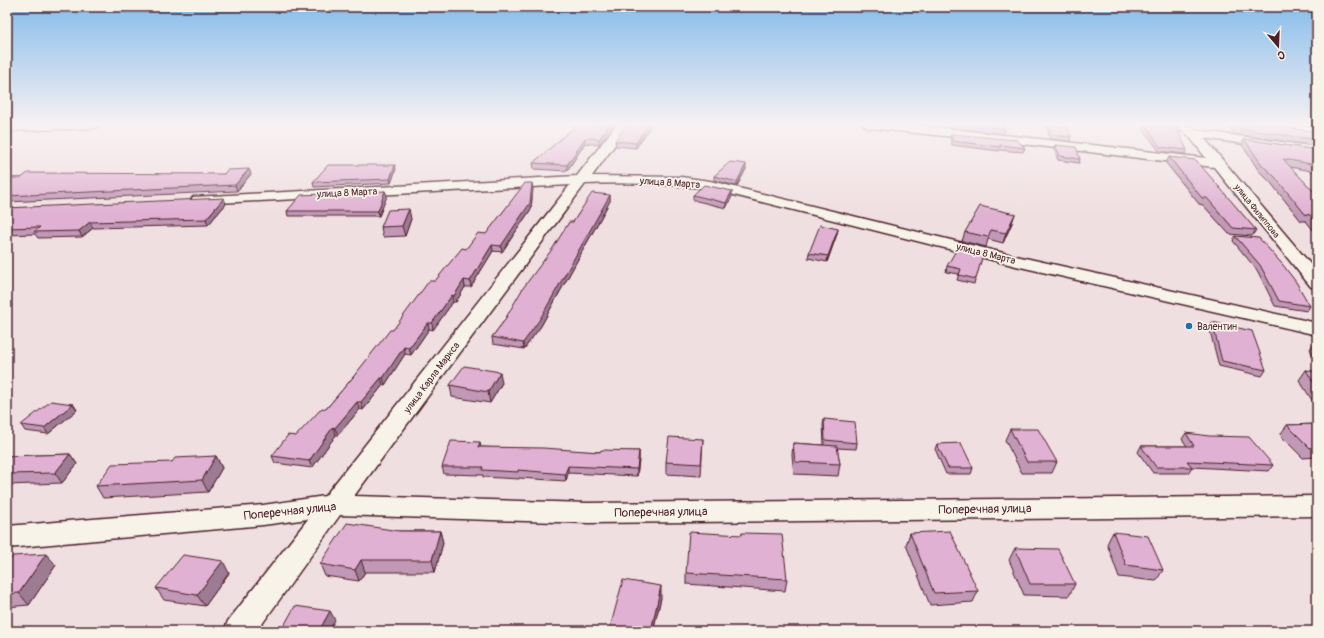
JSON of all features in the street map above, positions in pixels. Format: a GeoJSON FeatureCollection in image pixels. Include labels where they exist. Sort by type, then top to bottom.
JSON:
{"type":"FeatureCollection","features":[{"type":"Feature","properties":{"kind":"street","name":"улица Карла Маркса"},"geometry":{"type":"LineString","coordinates":[[240,631],[333,506],[602,154]]}},
{"type":"Feature","properties":{"kind":"street"},"geometry":{"type":"LineString","coordinates":[[1139,154],[1218,163]]}},
{"type":"Feature","properties":{"kind":"street","name":"улица Филиппова"},"geometry":{"type":"LineString","coordinates":[[1210,154],[1317,283]]}},
{"type":"Feature","properties":{"kind":"street","name":"улица 8 Марта"},"geometry":{"type":"LineString","coordinates":[[184,201],[606,179],[681,181],[710,185],[1016,261],[1317,329]]}},
{"type":"Feature","properties":{"kind":"street","name":"Поперечная улица"},"geometry":{"type":"LineString","coordinates":[[7,537],[263,515],[333,506],[588,513],[1317,506]]}},
{"type":"Feature","properties":{"kind":"building"},"geometry":{"type":"Polygon","coordinates":[[[544,154],[574,154],[567,165],[533,163],[544,154]]]}},
{"type":"Feature","properties":{"kind":"building"},"geometry":{"type":"Polygon","coordinates":[[[1059,154],[1078,154],[1080,159],[1060,156],[1059,154]]]}},
{"type":"Feature","properties":{"kind":"building"},"geometry":{"type":"Polygon","coordinates":[[[1254,154],[1317,154],[1317,165],[1283,159],[1317,195],[1317,224],[1310,215],[1305,214],[1275,177],[1262,165],[1254,154]]]}},
{"type":"Feature","properties":{"kind":"building"},"geometry":{"type":"Polygon","coordinates":[[[1169,157],[1196,160],[1256,230],[1233,228],[1207,198],[1202,198],[1169,157]]]}},
{"type":"Feature","properties":{"kind":"building"},"geometry":{"type":"Polygon","coordinates":[[[730,162],[746,164],[737,182],[714,176],[730,162]]]}},
{"type":"Feature","properties":{"kind":"building"},"geometry":{"type":"Polygon","coordinates":[[[328,165],[395,165],[390,179],[313,182],[328,165]]]}},
{"type":"Feature","properties":{"kind":"building"},"geometry":{"type":"Polygon","coordinates":[[[249,169],[235,185],[7,196],[7,178],[21,178],[28,173],[224,174],[227,170],[249,169]]]}},
{"type":"Feature","properties":{"kind":"building"},"geometry":{"type":"Polygon","coordinates":[[[525,183],[532,183],[530,203],[501,246],[492,245],[470,281],[464,280],[454,296],[452,295],[432,323],[428,323],[409,348],[404,347],[383,378],[381,378],[361,402],[357,402],[335,428],[333,427],[309,461],[272,456],[288,435],[296,436],[322,408],[326,409],[390,330],[393,330],[429,281],[435,281],[462,248],[466,249],[478,233],[486,234],[525,183]]]}},
{"type":"Feature","properties":{"kind":"building"},"geometry":{"type":"Polygon","coordinates":[[[704,185],[732,191],[726,203],[693,195],[704,185]]]}},
{"type":"Feature","properties":{"kind":"building"},"geometry":{"type":"Polygon","coordinates":[[[385,191],[378,211],[287,211],[301,195],[385,191]]]}},
{"type":"Feature","properties":{"kind":"building"},"geometry":{"type":"Polygon","coordinates":[[[592,193],[610,195],[540,319],[523,343],[492,337],[504,321],[523,288],[553,248],[569,222],[573,222],[592,193]]]}},
{"type":"Feature","properties":{"kind":"building"},"geometry":{"type":"Polygon","coordinates":[[[224,198],[206,219],[90,222],[79,231],[34,232],[40,227],[7,228],[7,208],[224,198]]]}},
{"type":"Feature","properties":{"kind":"building"},"geometry":{"type":"Polygon","coordinates":[[[980,206],[1015,214],[1006,233],[991,230],[988,237],[965,232],[980,206]]]}},
{"type":"Feature","properties":{"kind":"building"},"geometry":{"type":"Polygon","coordinates":[[[409,209],[402,226],[381,227],[388,210],[409,209]]]}},
{"type":"Feature","properties":{"kind":"building"},"geometry":{"type":"Polygon","coordinates":[[[820,225],[838,229],[828,256],[809,253],[820,225]]]}},
{"type":"Feature","properties":{"kind":"building"},"geometry":{"type":"Polygon","coordinates":[[[1235,236],[1259,238],[1296,282],[1310,306],[1279,301],[1260,265],[1235,236]]]}},
{"type":"Feature","properties":{"kind":"building"},"geometry":{"type":"Polygon","coordinates":[[[958,247],[983,254],[976,279],[959,275],[961,269],[947,266],[958,247]]]}},
{"type":"Feature","properties":{"kind":"building"},"geometry":{"type":"Polygon","coordinates":[[[1212,322],[1252,331],[1266,370],[1222,361],[1212,322]]]}},
{"type":"Feature","properties":{"kind":"building"},"geometry":{"type":"Polygon","coordinates":[[[464,366],[500,372],[488,392],[450,385],[464,366]]]}},
{"type":"Feature","properties":{"kind":"building"},"geometry":{"type":"Polygon","coordinates":[[[1306,370],[1317,372],[1317,388],[1306,370]]]}},
{"type":"Feature","properties":{"kind":"building"},"geometry":{"type":"Polygon","coordinates":[[[51,401],[73,404],[44,428],[21,425],[51,401]]]}},
{"type":"Feature","properties":{"kind":"building"},"geometry":{"type":"Polygon","coordinates":[[[824,419],[855,422],[857,443],[825,440],[824,419]]]}},
{"type":"Feature","properties":{"kind":"building"},"geometry":{"type":"Polygon","coordinates":[[[1317,424],[1317,448],[1310,448],[1287,425],[1317,424]]]}},
{"type":"Feature","properties":{"kind":"building"},"geometry":{"type":"Polygon","coordinates":[[[1010,429],[1038,429],[1057,462],[1027,462],[1010,429]]]}},
{"type":"Feature","properties":{"kind":"building"},"geometry":{"type":"Polygon","coordinates":[[[1186,433],[1209,436],[1249,437],[1273,465],[1187,461],[1192,467],[1156,467],[1141,446],[1194,446],[1186,433]]]}},
{"type":"Feature","properties":{"kind":"building"},"geometry":{"type":"Polygon","coordinates":[[[669,437],[703,439],[701,464],[666,462],[669,437]]]}},
{"type":"Feature","properties":{"kind":"building"},"geometry":{"type":"Polygon","coordinates":[[[451,441],[480,442],[478,447],[543,448],[600,452],[601,450],[639,451],[637,469],[568,466],[565,474],[518,470],[518,472],[482,470],[483,467],[442,467],[451,441]]]}},
{"type":"Feature","properties":{"kind":"building"},"geometry":{"type":"Polygon","coordinates":[[[793,443],[837,446],[840,464],[795,462],[793,443]]]}},
{"type":"Feature","properties":{"kind":"building"},"geometry":{"type":"Polygon","coordinates":[[[961,443],[973,468],[948,468],[937,444],[961,443]]]}},
{"type":"Feature","properties":{"kind":"building"},"geometry":{"type":"Polygon","coordinates":[[[70,454],[55,473],[7,474],[7,456],[70,454]]]}},
{"type":"Feature","properties":{"kind":"building"},"geometry":{"type":"Polygon","coordinates":[[[216,456],[202,480],[96,486],[112,464],[172,462],[175,458],[216,456]]]}},
{"type":"Feature","properties":{"kind":"building"},"geometry":{"type":"Polygon","coordinates":[[[347,523],[399,531],[440,531],[432,560],[361,560],[355,570],[320,564],[347,523]]]}},
{"type":"Feature","properties":{"kind":"building"},"geometry":{"type":"Polygon","coordinates":[[[950,531],[978,591],[934,593],[910,533],[950,531]]]}},
{"type":"Feature","properties":{"kind":"building"},"geometry":{"type":"Polygon","coordinates":[[[689,532],[742,535],[742,533],[782,534],[787,579],[686,573],[689,532]]]}},
{"type":"Feature","properties":{"kind":"building"},"geometry":{"type":"Polygon","coordinates":[[[1113,532],[1148,536],[1163,570],[1126,565],[1113,532]]]}},
{"type":"Feature","properties":{"kind":"building"},"geometry":{"type":"Polygon","coordinates":[[[1015,548],[1058,549],[1075,584],[1030,584],[1015,548]]]}},
{"type":"Feature","properties":{"kind":"building"},"geometry":{"type":"Polygon","coordinates":[[[46,554],[19,593],[7,594],[7,564],[13,556],[46,554]]]}},
{"type":"Feature","properties":{"kind":"building"},"geometry":{"type":"Polygon","coordinates":[[[183,555],[223,561],[197,595],[156,588],[183,555]]]}},
{"type":"Feature","properties":{"kind":"building"},"geometry":{"type":"Polygon","coordinates":[[[623,580],[661,586],[651,631],[625,631],[610,628],[623,580]]]}},
{"type":"Feature","properties":{"kind":"building"},"geometry":{"type":"Polygon","coordinates":[[[295,606],[330,611],[319,631],[281,631],[295,606]]]}},
{"type":"Feature","properties":{"kind":"place","name":"Валентин"},"geometry":{"type":"Point","coordinates":[1189,326]}}]}
